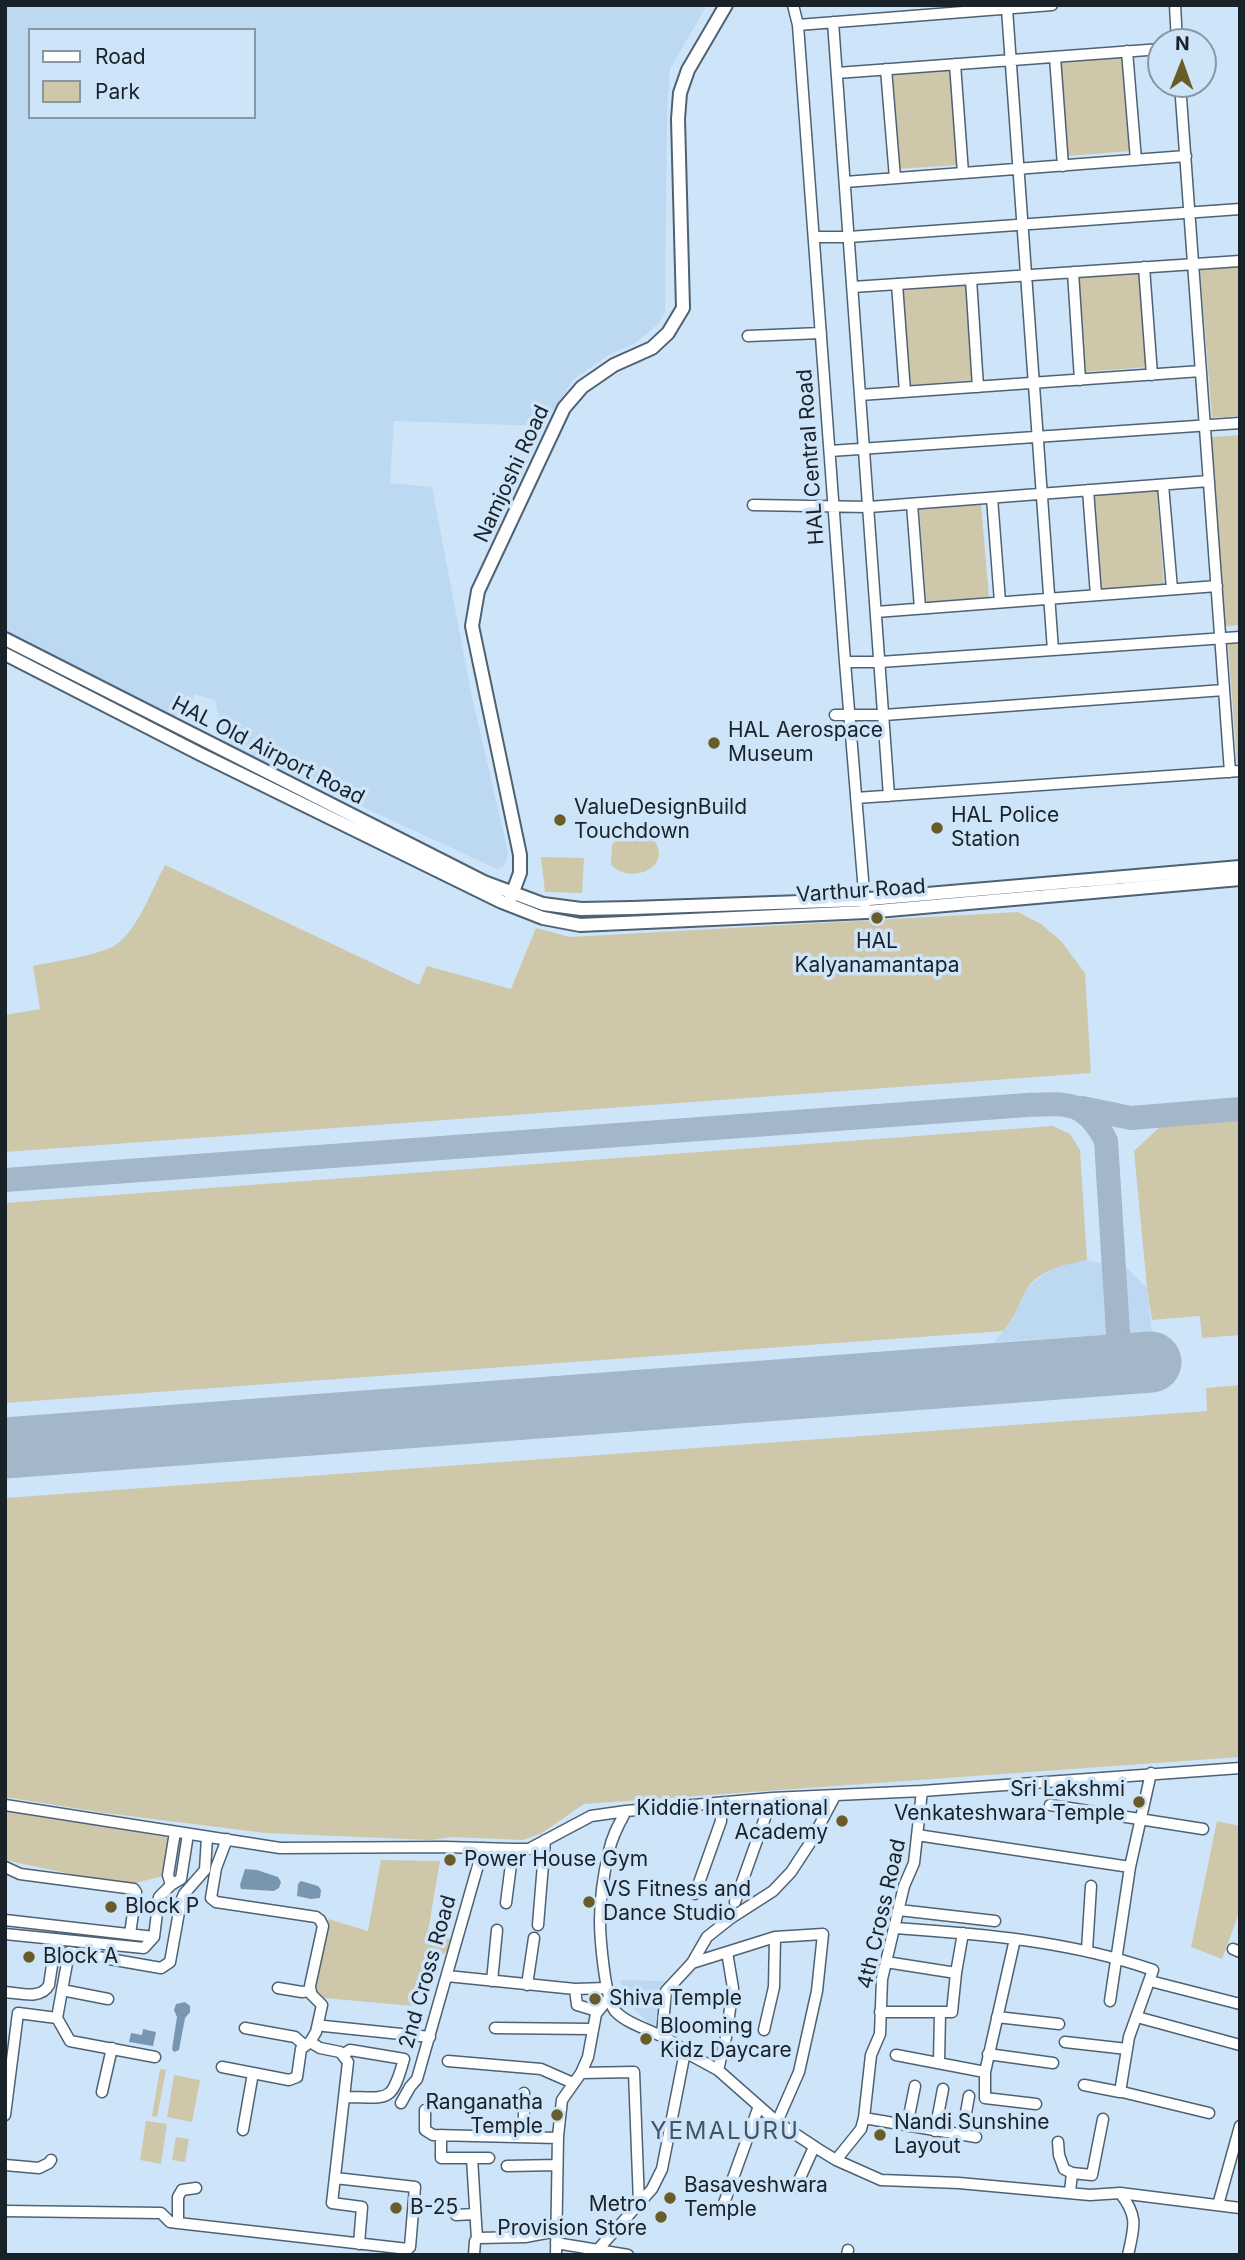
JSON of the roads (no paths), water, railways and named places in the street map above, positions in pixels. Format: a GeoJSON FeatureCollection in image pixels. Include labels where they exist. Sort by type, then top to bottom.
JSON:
{"type":"FeatureCollection","features":[{"type":"Feature","properties":{"kind":"main road","name":"Namjoshi Road"},"geometry":{"type":"LineString","coordinates":[[511,898],[520,873],[520,855],[471,626],[478,591],[564,408],[582,387],[614,365],[652,348],[668,333],[683,308],[678,119],[680,93],[688,70],[726,5]]}},
{"type":"Feature","properties":{"kind":"main road","name":"HAL Old Airport Road"},"geometry":{"type":"LineString","coordinates":[[5,639],[511,898]]}},
{"type":"Feature","properties":{"kind":"main road","name":"HAL Old Airport Road"},"geometry":{"type":"LineString","coordinates":[[5,654],[200,754],[489,895]]}},
{"type":"Feature","properties":{"kind":"main road","name":"Varthur Road"},"geometry":{"type":"LineString","coordinates":[[866,906],[1240,867]]}},
{"type":"Feature","properties":{"kind":"main road","name":"Varthur Road"},"geometry":{"type":"LineString","coordinates":[[489,895],[581,908],[866,906],[1240,879]]}},
{"type":"Feature","properties":{"kind":"street"},"geometry":{"type":"LineString","coordinates":[[798,25],[1052,5]]}},
{"type":"Feature","properties":{"kind":"street"},"geometry":{"type":"LineString","coordinates":[[1175,5],[1176,28]]}},
{"type":"Feature","properties":{"kind":"street","name":"HAL Central Road"},"geometry":{"type":"LineString","coordinates":[[793,9],[798,25],[849,715],[866,906]]}},
{"type":"Feature","properties":{"kind":"street"},"geometry":{"type":"LineString","coordinates":[[1007,9],[1053,650]]}},
{"type":"Feature","properties":{"kind":"street"},"geometry":{"type":"LineString","coordinates":[[833,22],[890,796]]}},
{"type":"Feature","properties":{"kind":"street"},"geometry":{"type":"LineString","coordinates":[[837,73],[1147,50]]}},
{"type":"Feature","properties":{"kind":"street"},"geometry":{"type":"LineString","coordinates":[[1127,51],[1136,160]]}},
{"type":"Feature","properties":{"kind":"street"},"geometry":{"type":"LineString","coordinates":[[1055,57],[1063,166]]}},
{"type":"Feature","properties":{"kind":"street"},"geometry":{"type":"LineString","coordinates":[[955,64],[963,173]]}},
{"type":"Feature","properties":{"kind":"street"},"geometry":{"type":"LineString","coordinates":[[886,69],[895,178]]}},
{"type":"Feature","properties":{"kind":"street"},"geometry":{"type":"LineString","coordinates":[[856,798],[1235,771],[1224,690],[1181,98]]}},
{"type":"Feature","properties":{"kind":"street"},"geometry":{"type":"LineString","coordinates":[[845,182],[1186,156]]}},
{"type":"Feature","properties":{"kind":"street"},"geometry":{"type":"LineString","coordinates":[[814,237],[849,237],[1240,209]]}},
{"type":"Feature","properties":{"kind":"street"},"geometry":{"type":"LineString","coordinates":[[853,287],[1240,261]]}},
{"type":"Feature","properties":{"kind":"street"},"geometry":{"type":"LineString","coordinates":[[1144,267],[1152,375]]}},
{"type":"Feature","properties":{"kind":"street"},"geometry":{"type":"LineString","coordinates":[[1073,272],[1080,380]]}},
{"type":"Feature","properties":{"kind":"street"},"geometry":{"type":"LineString","coordinates":[[971,279],[978,387]]}},
{"type":"Feature","properties":{"kind":"street"},"geometry":{"type":"LineString","coordinates":[[897,284],[905,392]]}},
{"type":"Feature","properties":{"kind":"street"},"geometry":{"type":"LineString","coordinates":[[748,336],[821,333]]}},
{"type":"Feature","properties":{"kind":"street"},"geometry":{"type":"LineString","coordinates":[[860,395],[1201,371]]}},
{"type":"Feature","properties":{"kind":"street"},"geometry":{"type":"LineString","coordinates":[[830,451],[1240,423]]}},
{"type":"Feature","properties":{"kind":"street"},"geometry":{"type":"LineString","coordinates":[[753,505],[869,507],[1209,481]]}},
{"type":"Feature","properties":{"kind":"street"},"geometry":{"type":"LineString","coordinates":[[1163,485],[1171,589]]}},
{"type":"Feature","properties":{"kind":"street"},"geometry":{"type":"LineString","coordinates":[[1088,490],[1096,595]]}},
{"type":"Feature","properties":{"kind":"street"},"geometry":{"type":"LineString","coordinates":[[992,498],[1000,602]]}},
{"type":"Feature","properties":{"kind":"street"},"geometry":{"type":"LineString","coordinates":[[912,504],[920,608]]}},
{"type":"Feature","properties":{"kind":"street"},"geometry":{"type":"LineString","coordinates":[[876,612],[1217,586]]}},
{"type":"Feature","properties":{"kind":"street"},"geometry":{"type":"LineString","coordinates":[[845,662],[880,662],[1240,637]]}},
{"type":"Feature","properties":{"kind":"street"},"geometry":{"type":"LineString","coordinates":[[835,715],[884,715],[1224,690]]}},
{"type":"Feature","properties":{"kind":"street"},"geometry":{"type":"LineString","coordinates":[[5,1805],[280,1847],[529,1849],[591,1816],[626,1811],[772,1798],[922,1791],[1240,1768]]}},
{"type":"Feature","properties":{"kind":"street"},"geometry":{"type":"LineString","coordinates":[[1110,2001],[1130,1867],[1151,1773]]}},
{"type":"Feature","properties":{"kind":"street"},"geometry":{"type":"LineString","coordinates":[[917,1835],[922,1791]]}},
{"type":"Feature","properties":{"kind":"street"},"geometry":{"type":"LineString","coordinates":[[662,2035],[666,1991],[692,1963],[707,1937],[731,1917],[773,1891],[791,1872],[835,1796]]}},
{"type":"Feature","properties":{"kind":"street"},"geometry":{"type":"LineString","coordinates":[[735,1902],[772,1798]]}},
{"type":"Feature","properties":{"kind":"street"},"geometry":{"type":"LineString","coordinates":[[695,1894],[721,1821],[721,1803]]}},
{"type":"Feature","properties":{"kind":"street"},"geometry":{"type":"LineString","coordinates":[[1050,1805],[1203,1829]]}},
{"type":"Feature","properties":{"kind":"street"},"geometry":{"type":"LineString","coordinates":[[626,1811],[615,1830],[608,1852],[600,1921],[608,1999],[616,2012],[662,2035],[685,2052],[718,2070],[777,2122],[814,2147],[881,2180],[1090,2195],[1120,2193],[1240,2208]]}},
{"type":"Feature","properties":{"kind":"street"},"geometry":{"type":"LineString","coordinates":[[171,1885],[168,1875],[175,1832]]}},
{"type":"Feature","properties":{"kind":"street"},"geometry":{"type":"LineString","coordinates":[[5,1934],[137,1948],[149,1945],[155,1937],[159,1897],[181,1879],[188,1834]]}},
{"type":"Feature","properties":{"kind":"street","name":"4th Cross Road"},"geometry":{"type":"LineString","coordinates":[[836,2160],[861,2129],[864,2118],[871,2055],[880,2034],[882,1979],[904,1886],[914,1863],[917,1835],[1130,1867]]}},
{"type":"Feature","properties":{"kind":"street"},"geometry":{"type":"LineString","coordinates":[[155,2057],[70,2041],[57,2018],[69,1952],[161,1968],[170,1962],[181,1901],[205,1870],[206,1837]]}},
{"type":"Feature","properties":{"kind":"street"},"geometry":{"type":"LineString","coordinates":[[222,2067],[289,2080],[297,2077],[301,2049],[316,2032],[322,2005],[311,1994],[323,1926],[320,1920],[316,1917],[216,1902],[211,1898],[227,1839]]}},
{"type":"Feature","properties":{"kind":"street"},"geometry":{"type":"LineString","coordinates":[[538,1925],[545,1840]]}},
{"type":"Feature","properties":{"kind":"street","name":"2nd Cross Road"},"geometry":{"type":"LineString","coordinates":[[401,2103],[417,2079],[483,1848]]}},
{"type":"Feature","properties":{"kind":"street"},"geometry":{"type":"LineString","coordinates":[[506,1903],[513,1849]]}},
{"type":"Feature","properties":{"kind":"street"},"geometry":{"type":"LineString","coordinates":[[5,1867],[20,1874],[134,1889],[136,1892],[130,1934]]}},
{"type":"Feature","properties":{"kind":"street"},"geometry":{"type":"LineString","coordinates":[[205,1870],[215,1877]]}},
{"type":"Feature","properties":{"kind":"street"},"geometry":{"type":"LineString","coordinates":[[1087,1950],[1091,1886]]}},
{"type":"Feature","properties":{"kind":"street"},"geometry":{"type":"LineString","coordinates":[[899,1910],[995,1921]]}},
{"type":"Feature","properties":{"kind":"street"},"geometry":{"type":"LineString","coordinates":[[5,1920],[155,1937]]}},
{"type":"Feature","properties":{"kind":"street"},"geometry":{"type":"LineString","coordinates":[[895,1928],[1015,1939],[1087,1950],[1153,1970],[1127,2049],[1120,2092],[1118,2091]]}},
{"type":"Feature","properties":{"kind":"street"},"geometry":{"type":"LineString","coordinates":[[492,1982],[497,1930]]}},
{"type":"Feature","properties":{"kind":"street"},"geometry":{"type":"LineString","coordinates":[[880,2012],[952,2012],[962,1933]]}},
{"type":"Feature","properties":{"kind":"street"},"geometry":{"type":"LineString","coordinates":[[692,1963],[775,1937],[823,1934],[817,1991],[799,2072],[777,2122]]}},
{"type":"Feature","properties":{"kind":"street"},"geometry":{"type":"LineString","coordinates":[[764,2030],[774,1987],[775,1937]]}},
{"type":"Feature","properties":{"kind":"street"},"geometry":{"type":"LineString","coordinates":[[527,1985],[534,1938]]}},
{"type":"Feature","properties":{"kind":"street"},"geometry":{"type":"LineString","coordinates":[[5,1992],[40,1994],[46,1991],[56,1939]]}},
{"type":"Feature","properties":{"kind":"street"},"geometry":{"type":"LineString","coordinates":[[1015,1939],[988,2054],[985,2098],[1036,2104]]}},
{"type":"Feature","properties":{"kind":"street"},"geometry":{"type":"LineString","coordinates":[[718,2070],[733,1988],[727,1952]]}},
{"type":"Feature","properties":{"kind":"street"},"geometry":{"type":"LineString","coordinates":[[886,1962],[956,1973]]}},
{"type":"Feature","properties":{"kind":"street"},"geometry":{"type":"LineString","coordinates":[[447,1976],[575,1989],[607,1987]]}},
{"type":"Feature","properties":{"kind":"street"},"geometry":{"type":"LineString","coordinates":[[1150,1981],[1240,2004]]}},
{"type":"Feature","properties":{"kind":"street"},"geometry":{"type":"LineString","coordinates":[[278,1988],[311,1991]]}},
{"type":"Feature","properties":{"kind":"street"},"geometry":{"type":"LineString","coordinates":[[575,1989],[577,2005],[597,2011]]}},
{"type":"Feature","properties":{"kind":"street"},"geometry":{"type":"LineString","coordinates":[[62,1990],[108,1999]]}},
{"type":"Feature","properties":{"kind":"street"},"geometry":{"type":"LineString","coordinates":[[556,2255],[558,2138],[562,2100],[581,2073],[588,2057],[591,2029],[597,2011],[608,1999]]}},
{"type":"Feature","properties":{"kind":"street"},"geometry":{"type":"LineString","coordinates":[[939,2063],[940,2012]]}},
{"type":"Feature","properties":{"kind":"street"},"geometry":{"type":"LineString","coordinates":[[5,2115],[18,2013],[57,2018]]}},
{"type":"Feature","properties":{"kind":"street"},"geometry":{"type":"LineString","coordinates":[[997,2017],[1059,2024]]}},
{"type":"Feature","properties":{"kind":"street"},"geometry":{"type":"LineString","coordinates":[[1137,2017],[1240,2045]]}},
{"type":"Feature","properties":{"kind":"street"},"geometry":{"type":"LineString","coordinates":[[324,2026],[430,2037]]}},
{"type":"Feature","properties":{"kind":"street"},"geometry":{"type":"LineString","coordinates":[[245,2028],[295,2037],[320,2049],[344,2054],[350,2050],[404,2059],[396,2088],[384,2097],[344,2097]]}},
{"type":"Feature","properties":{"kind":"street"},"geometry":{"type":"LineString","coordinates":[[495,2028],[591,2029]]}},
{"type":"Feature","properties":{"kind":"street"},"geometry":{"type":"LineString","coordinates":[[1065,2042],[1127,2049]]}},
{"type":"Feature","properties":{"kind":"street"},"geometry":{"type":"LineString","coordinates":[[102,2092],[112,2048]]}},
{"type":"Feature","properties":{"kind":"street"},"geometry":{"type":"LineString","coordinates":[[595,2253],[652,2189],[662,2169],[685,2052]]}},
{"type":"Feature","properties":{"kind":"street"},"geometry":{"type":"LineString","coordinates":[[344,2054],[348,2062],[332,2203],[362,2207],[359,2244]]}},
{"type":"Feature","properties":{"kind":"street"},"geometry":{"type":"LineString","coordinates":[[988,2054],[1053,2063]]}},
{"type":"Feature","properties":{"kind":"street"},"geometry":{"type":"LineString","coordinates":[[896,2055],[985,2072]]}},
{"type":"Feature","properties":{"kind":"street"},"geometry":{"type":"LineString","coordinates":[[448,2061],[541,2068],[573,2083]]}},
{"type":"Feature","properties":{"kind":"street"},"geometry":{"type":"LineString","coordinates":[[581,2073],[634,2072],[639,2203]]}},
{"type":"Feature","properties":{"kind":"street"},"geometry":{"type":"LineString","coordinates":[[243,2130],[253,2073]]}},
{"type":"Feature","properties":{"kind":"street"},"geometry":{"type":"LineString","coordinates":[[907,2126],[915,2085]]}},
{"type":"Feature","properties":{"kind":"street"},"geometry":{"type":"LineString","coordinates":[[1084,2085],[1209,2113]]}},
{"type":"Feature","properties":{"kind":"street"},"geometry":{"type":"LineString","coordinates":[[935,2131],[943,2090]]}},
{"type":"Feature","properties":{"kind":"street"},"geometry":{"type":"LineString","coordinates":[[524,2093],[524,2137]]}},
{"type":"Feature","properties":{"kind":"street"},"geometry":{"type":"LineString","coordinates":[[962,2135],[969,2096]]}},
{"type":"Feature","properties":{"kind":"street"},"geometry":{"type":"LineString","coordinates":[[723,2206],[759,2106]]}},
{"type":"Feature","properties":{"kind":"street"},"geometry":{"type":"LineString","coordinates":[[425,2110],[425,2130],[428,2133],[558,2138]]}},
{"type":"Feature","properties":{"kind":"street"},"geometry":{"type":"LineString","coordinates":[[864,2118],[976,2137]]}},
{"type":"Feature","properties":{"kind":"street"},"geometry":{"type":"LineString","coordinates":[[1058,2143],[1064,2169],[1072,2173],[1092,2175],[1103,2119]]}},
{"type":"Feature","properties":{"kind":"street"},"geometry":{"type":"LineString","coordinates":[[1218,2205],[1240,2126]]}},
{"type":"Feature","properties":{"kind":"street"},"geometry":{"type":"LineString","coordinates":[[441,2135],[441,2158],[489,2158]]}},
{"type":"Feature","properties":{"kind":"street"},"geometry":{"type":"LineString","coordinates":[[796,2187],[814,2147]]}},
{"type":"Feature","properties":{"kind":"street"},"geometry":{"type":"LineString","coordinates":[[472,2158],[477,2239],[474,2255]]}},
{"type":"Feature","properties":{"kind":"street"},"geometry":{"type":"LineString","coordinates":[[5,2165],[39,2168],[51,2160]]}},
{"type":"Feature","properties":{"kind":"street"},"geometry":{"type":"LineString","coordinates":[[508,2166],[557,2165]]}},
{"type":"Feature","properties":{"kind":"street"},"geometry":{"type":"LineString","coordinates":[[1070,2192],[1072,2173]]}},
{"type":"Feature","properties":{"kind":"street"},"geometry":{"type":"LineString","coordinates":[[5,2211],[161,2213],[170,2222],[359,2244],[408,2249],[411,2247],[416,2190],[413,2185],[335,2178]]}},
{"type":"Feature","properties":{"kind":"street"},"geometry":{"type":"LineString","coordinates":[[178,2223],[178,2197],[182,2190],[196,2188]]}},
{"type":"Feature","properties":{"kind":"street"},"geometry":{"type":"LineString","coordinates":[[1120,2193],[1130,2206],[1135,2222],[1128,2255]]}},
{"type":"Feature","properties":{"kind":"street"},"geometry":{"type":"LineString","coordinates":[[456,2215],[475,2214]]}},
{"type":"Feature","properties":{"kind":"street"},"geometry":{"type":"LineString","coordinates":[[477,2239],[525,2237],[557,2231]]}},
{"type":"Feature","properties":{"kind":"street"},"geometry":{"type":"LineString","coordinates":[[556,2243],[595,2253],[628,2255]]}},
{"type":"Feature","properties":{"kind":"place","name":"HAL Aerospace Museum"},"geometry":{"type":"Point","coordinates":[714,743]}},
{"type":"Feature","properties":{"kind":"place","name":"ValueDesignBuild Touchdown"},"geometry":{"type":"Point","coordinates":[560,820]}},
{"type":"Feature","properties":{"kind":"place","name":"HAL Police Station"},"geometry":{"type":"Point","coordinates":[937,828]}},
{"type":"Feature","properties":{"kind":"place","name":"HAL Kalyanamantapa"},"geometry":{"type":"Point","coordinates":[877,918]}},
{"type":"Feature","properties":{"kind":"place","name":"Sri Lakshmi Venkateshwara Temple"},"geometry":{"type":"Point","coordinates":[1139,1802]}},
{"type":"Feature","properties":{"kind":"place","name":"Kiddie International Academy"},"geometry":{"type":"Point","coordinates":[842,1821]}},
{"type":"Feature","properties":{"kind":"place","name":"Power House Gym"},"geometry":{"type":"Point","coordinates":[450,1860]}},
{"type":"Feature","properties":{"kind":"place","name":"VS Fitness and Dance Studio"},"geometry":{"type":"Point","coordinates":[589,1902]}},
{"type":"Feature","properties":{"kind":"place","name":"Block P"},"geometry":{"type":"Point","coordinates":[111,1907]}},
{"type":"Feature","properties":{"kind":"place","name":"Block A"},"geometry":{"type":"Point","coordinates":[29,1957]}},
{"type":"Feature","properties":{"kind":"place","name":"Shiva Temple"},"geometry":{"type":"Point","coordinates":[595,1999]}},
{"type":"Feature","properties":{"kind":"place","name":"Blooming Kidz Daycare"},"geometry":{"type":"Point","coordinates":[646,2039]}},
{"type":"Feature","properties":{"kind":"place","name":"Ranganatha Temple"},"geometry":{"type":"Point","coordinates":[557,2115]}},
{"type":"Feature","properties":{"kind":"place","name":"Nandi Sunshine Layout"},"geometry":{"type":"Point","coordinates":[880,2135]}},
{"type":"Feature","properties":{"kind":"place","name":"Basaveshwara Temple"},"geometry":{"type":"Point","coordinates":[670,2198]}},
{"type":"Feature","properties":{"kind":"place","name":"B-25"},"geometry":{"type":"Point","coordinates":[396,2208]}},
{"type":"Feature","properties":{"kind":"place","name":"Metro Provision Store"},"geometry":{"type":"Point","coordinates":[661,2217]}},
{"type":"Feature","properties":{"kind":"district","name":"YEMALURU"},"geometry":{"type":"Point","coordinates":[725,2132]}}]}
